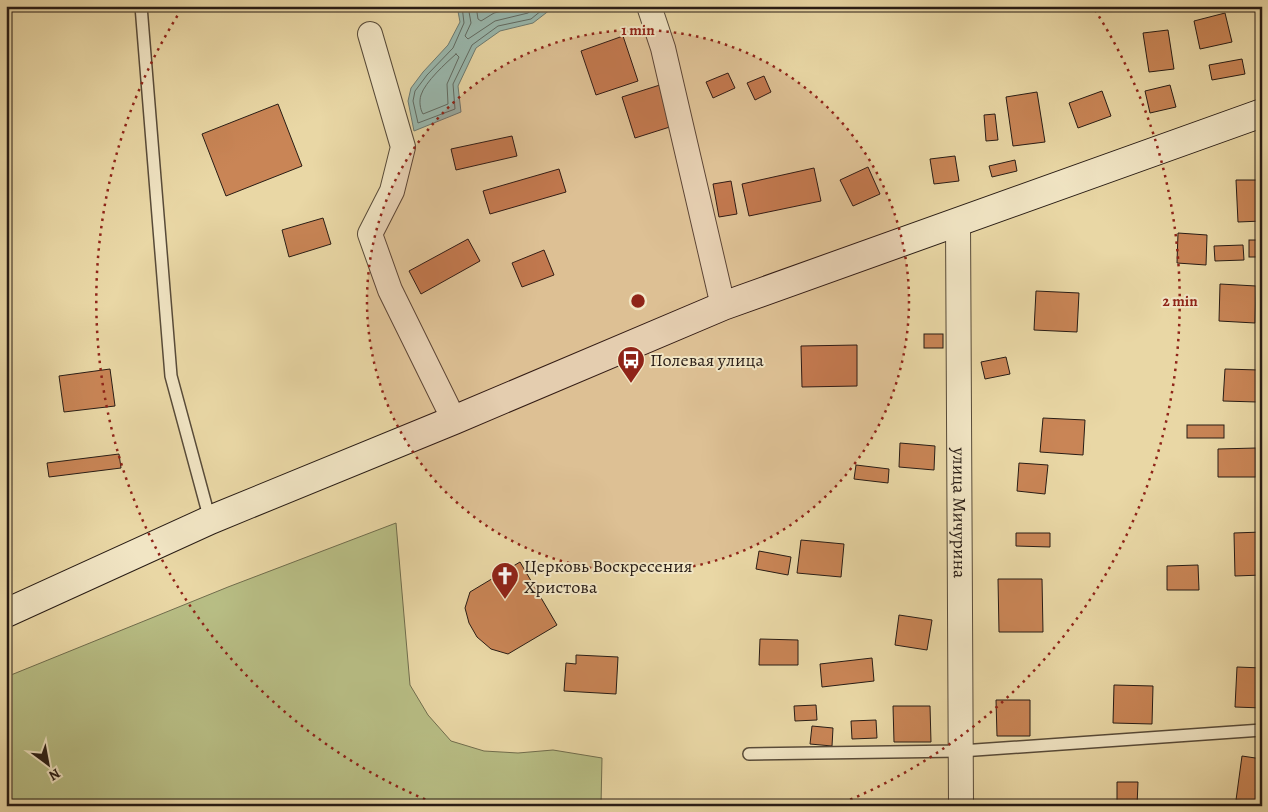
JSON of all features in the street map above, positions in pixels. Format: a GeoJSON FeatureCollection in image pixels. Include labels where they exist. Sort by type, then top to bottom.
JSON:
{"type":"FeatureCollection","features":[{"type":"Feature","properties":{"kind":"street"},"geometry":{"type":"LineString","coordinates":[[649,6],[664,48],[723,306]]}},
{"type":"Feature","properties":{"kind":"street"},"geometry":{"type":"LineString","coordinates":[[370,34],[403,148],[392,191],[370,234],[390,290],[454,420]]}},
{"type":"Feature","properties":{"kind":"street"},"geometry":{"type":"LineString","coordinates":[[6,612],[210,520],[454,420],[723,306],[1262,113]]}},
{"type":"Feature","properties":{"kind":"street","name":"улица Мичурина"},"geometry":{"type":"LineString","coordinates":[[958,222],[962,806]]}},
{"type":"Feature","properties":{"kind":"lane"},"geometry":{"type":"LineString","coordinates":[[141,6],[171,376],[210,520]]}},
{"type":"Feature","properties":{"kind":"lane"},"geometry":{"type":"LineString","coordinates":[[749,754],[961,751],[1262,730]]}},
{"type":"Feature","properties":{"kind":"green space"},"geometry":{"type":"Polygon","coordinates":[[[396,523],[410,685],[428,715],[451,741],[484,751],[518,753],[553,750],[602,758],[601,806],[6,806],[6,677],[228,587],[396,523]]]}},
{"type":"Feature","properties":{"kind":"water"},"geometry":{"type":"Polygon","coordinates":[[[457,6],[555,6],[533,23],[500,31],[476,48],[458,86],[461,112],[414,131],[408,101],[411,88],[448,45],[460,22],[457,6]]]}},
{"type":"Feature","properties":{"kind":"building"},"geometry":{"type":"Polygon","coordinates":[[[1136,6],[1177,6],[1177,7],[1136,8],[1136,6]]]}},
{"type":"Feature","properties":{"kind":"building"},"geometry":{"type":"Polygon","coordinates":[[[1225,13],[1232,42],[1200,49],[1194,21],[1225,13]]]}},
{"type":"Feature","properties":{"kind":"building"},"geometry":{"type":"Polygon","coordinates":[[[1168,30],[1174,69],[1149,72],[1143,33],[1168,30]]]}},
{"type":"Feature","properties":{"kind":"building"},"geometry":{"type":"Polygon","coordinates":[[[623,36],[638,81],[596,95],[581,51],[623,36]]]}},
{"type":"Feature","properties":{"kind":"building"},"geometry":{"type":"Polygon","coordinates":[[[1242,59],[1245,74],[1212,80],[1209,65],[1242,59]]]}},
{"type":"Feature","properties":{"kind":"building"},"geometry":{"type":"Polygon","coordinates":[[[728,73],[735,88],[713,98],[706,82],[728,73]]]}},
{"type":"Feature","properties":{"kind":"building"},"geometry":{"type":"Polygon","coordinates":[[[764,76],[771,92],[755,100],[747,83],[764,76]]]}},
{"type":"Feature","properties":{"kind":"building"},"geometry":{"type":"Polygon","coordinates":[[[663,84],[676,125],[635,138],[622,97],[663,84]]]}},
{"type":"Feature","properties":{"kind":"building"},"geometry":{"type":"Polygon","coordinates":[[[1170,85],[1176,107],[1150,113],[1145,91],[1170,85]]]}},
{"type":"Feature","properties":{"kind":"building"},"geometry":{"type":"Polygon","coordinates":[[[1102,91],[1111,116],[1078,128],[1069,103],[1102,91]]]}},
{"type":"Feature","properties":{"kind":"building"},"geometry":{"type":"Polygon","coordinates":[[[1037,92],[1045,142],[1013,146],[1006,97],[1037,92]]]}},
{"type":"Feature","properties":{"kind":"building"},"geometry":{"type":"Polygon","coordinates":[[[278,104],[302,166],[226,196],[202,134],[278,104]]]}},
{"type":"Feature","properties":{"kind":"building"},"geometry":{"type":"Polygon","coordinates":[[[995,114],[998,140],[986,141],[984,115],[995,114]]]}},
{"type":"Feature","properties":{"kind":"building"},"geometry":{"type":"Polygon","coordinates":[[[512,136],[517,156],[456,170],[451,149],[512,136]]]}},
{"type":"Feature","properties":{"kind":"building"},"geometry":{"type":"Polygon","coordinates":[[[955,156],[959,181],[934,184],[930,159],[955,156]]]}},
{"type":"Feature","properties":{"kind":"building"},"geometry":{"type":"Polygon","coordinates":[[[1015,160],[1017,171],[992,177],[989,166],[1015,160]]]}},
{"type":"Feature","properties":{"kind":"building"},"geometry":{"type":"Polygon","coordinates":[[[868,167],[880,194],[853,206],[840,180],[868,167]]]}},
{"type":"Feature","properties":{"kind":"building"},"geometry":{"type":"Polygon","coordinates":[[[814,168],[821,201],[749,216],[742,184],[814,168]]]}},
{"type":"Feature","properties":{"kind":"building"},"geometry":{"type":"Polygon","coordinates":[[[559,169],[566,192],[490,214],[483,191],[559,169]]]}},
{"type":"Feature","properties":{"kind":"building"},"geometry":{"type":"Polygon","coordinates":[[[1236,180],[1262,180],[1262,221],[1238,222],[1236,180]]]}},
{"type":"Feature","properties":{"kind":"building"},"geometry":{"type":"Polygon","coordinates":[[[731,181],[737,214],[719,217],[713,184],[731,181]]]}},
{"type":"Feature","properties":{"kind":"building"},"geometry":{"type":"Polygon","coordinates":[[[323,218],[331,244],[289,257],[282,230],[323,218]]]}},
{"type":"Feature","properties":{"kind":"building"},"geometry":{"type":"Polygon","coordinates":[[[1178,233],[1207,235],[1206,265],[1177,263],[1178,233]]]}},
{"type":"Feature","properties":{"kind":"building"},"geometry":{"type":"Polygon","coordinates":[[[468,239],[480,261],[421,294],[409,271],[468,239]]]}},
{"type":"Feature","properties":{"kind":"building"},"geometry":{"type":"Polygon","coordinates":[[[1249,240],[1262,240],[1262,257],[1249,257],[1249,240]]]}},
{"type":"Feature","properties":{"kind":"building"},"geometry":{"type":"Polygon","coordinates":[[[1243,245],[1244,260],[1215,261],[1214,246],[1243,245]]]}},
{"type":"Feature","properties":{"kind":"building"},"geometry":{"type":"Polygon","coordinates":[[[544,250],[554,275],[522,287],[512,263],[544,250]]]}},
{"type":"Feature","properties":{"kind":"building"},"geometry":{"type":"Polygon","coordinates":[[[1220,284],[1256,286],[1255,323],[1219,321],[1220,284]]]}},
{"type":"Feature","properties":{"kind":"building"},"geometry":{"type":"Polygon","coordinates":[[[1036,291],[1079,293],[1077,332],[1034,330],[1036,291]]]}},
{"type":"Feature","properties":{"kind":"building"},"geometry":{"type":"Polygon","coordinates":[[[924,334],[943,334],[943,348],[924,348],[924,334]]]}},
{"type":"Feature","properties":{"kind":"building"},"geometry":{"type":"Polygon","coordinates":[[[857,345],[857,386],[802,387],[801,346],[857,345]]]}},
{"type":"Feature","properties":{"kind":"building"},"geometry":{"type":"Polygon","coordinates":[[[1006,357],[1010,374],[985,379],[981,362],[1006,357]]]}},
{"type":"Feature","properties":{"kind":"building"},"geometry":{"type":"Polygon","coordinates":[[[110,369],[115,406],[64,412],[59,376],[110,369]]]}},
{"type":"Feature","properties":{"kind":"building"},"geometry":{"type":"Polygon","coordinates":[[[1225,369],[1259,370],[1257,402],[1223,401],[1225,369]]]}},
{"type":"Feature","properties":{"kind":"building"},"geometry":{"type":"Polygon","coordinates":[[[1043,418],[1085,420],[1083,455],[1040,452],[1043,418]]]}},
{"type":"Feature","properties":{"kind":"building"},"geometry":{"type":"Polygon","coordinates":[[[1187,425],[1224,425],[1224,438],[1187,438],[1187,425]]]}},
{"type":"Feature","properties":{"kind":"building"},"geometry":{"type":"Polygon","coordinates":[[[900,443],[935,446],[934,470],[899,467],[900,443]]]}},
{"type":"Feature","properties":{"kind":"building"},"geometry":{"type":"Polygon","coordinates":[[[1256,448],[1256,477],[1218,477],[1218,449],[1256,448]]]}},
{"type":"Feature","properties":{"kind":"building"},"geometry":{"type":"Polygon","coordinates":[[[119,454],[121,468],[49,477],[47,463],[119,454]]]}},
{"type":"Feature","properties":{"kind":"building"},"geometry":{"type":"Polygon","coordinates":[[[1019,463],[1048,465],[1045,494],[1017,491],[1019,463]]]}},
{"type":"Feature","properties":{"kind":"building"},"geometry":{"type":"Polygon","coordinates":[[[856,465],[889,469],[888,483],[854,479],[856,465]]]}},
{"type":"Feature","properties":{"kind":"building"},"geometry":{"type":"Polygon","coordinates":[[[1262,532],[1262,575],[1235,576],[1234,533],[1262,532]]]}},
{"type":"Feature","properties":{"kind":"building"},"geometry":{"type":"Polygon","coordinates":[[[1016,533],[1050,533],[1050,547],[1016,546],[1016,533]]]}},
{"type":"Feature","properties":{"kind":"building"},"geometry":{"type":"Polygon","coordinates":[[[801,540],[844,544],[841,577],[797,573],[801,540]]]}},
{"type":"Feature","properties":{"kind":"building"},"geometry":{"type":"Polygon","coordinates":[[[759,551],[791,557],[788,575],[756,569],[759,551]]]}},
{"type":"Feature","properties":{"kind":"building","name":"Церковь Воскресения Христова"},"geometry":{"type":"Polygon","coordinates":[[[520,562],[557,625],[508,654],[491,649],[477,637],[469,623],[465,608],[470,592],[520,562]]]}},
{"type":"Feature","properties":{"kind":"building"},"geometry":{"type":"Polygon","coordinates":[[[1198,565],[1199,590],[1167,590],[1167,566],[1198,565]]]}},
{"type":"Feature","properties":{"kind":"building"},"geometry":{"type":"Polygon","coordinates":[[[998,579],[1042,579],[1043,632],[999,632],[998,579]]]}},
{"type":"Feature","properties":{"kind":"building"},"geometry":{"type":"Polygon","coordinates":[[[899,615],[932,620],[927,650],[895,645],[899,615]]]}},
{"type":"Feature","properties":{"kind":"building"},"geometry":{"type":"Polygon","coordinates":[[[760,639],[798,640],[798,665],[759,665],[760,639]]]}},
{"type":"Feature","properties":{"kind":"building"},"geometry":{"type":"Polygon","coordinates":[[[576,655],[618,657],[616,694],[564,691],[566,663],[576,664],[576,655]]]}},
{"type":"Feature","properties":{"kind":"building"},"geometry":{"type":"Polygon","coordinates":[[[872,658],[874,681],[822,687],[820,664],[872,658]]]}},
{"type":"Feature","properties":{"kind":"building"},"geometry":{"type":"Polygon","coordinates":[[[1237,667],[1262,668],[1262,708],[1235,707],[1237,667]]]}},
{"type":"Feature","properties":{"kind":"building"},"geometry":{"type":"Polygon","coordinates":[[[1114,685],[1153,686],[1152,724],[1113,723],[1114,685]]]}},
{"type":"Feature","properties":{"kind":"building"},"geometry":{"type":"Polygon","coordinates":[[[996,700],[1030,700],[1030,736],[997,736],[996,700]]]}},
{"type":"Feature","properties":{"kind":"building"},"geometry":{"type":"Polygon","coordinates":[[[816,705],[817,720],[795,721],[794,706],[816,705]]]}},
{"type":"Feature","properties":{"kind":"building"},"geometry":{"type":"Polygon","coordinates":[[[893,706],[930,706],[931,742],[894,742],[893,706]]]}},
{"type":"Feature","properties":{"kind":"building"},"geometry":{"type":"Polygon","coordinates":[[[876,720],[877,738],[852,739],[851,721],[876,720]]]}},
{"type":"Feature","properties":{"kind":"building"},"geometry":{"type":"Polygon","coordinates":[[[812,726],[833,728],[832,746],[810,744],[812,726]]]}},
{"type":"Feature","properties":{"kind":"building"},"geometry":{"type":"Polygon","coordinates":[[[1242,756],[1262,759],[1257,802],[1236,800],[1242,756]]]}},
{"type":"Feature","properties":{"kind":"building"},"geometry":{"type":"Polygon","coordinates":[[[1117,782],[1138,782],[1137,806],[1117,806],[1117,782]]]}},
{"type":"Feature","properties":{"kind":"place","name":"Полевая улица"},"geometry":{"type":"Point","coordinates":[631,384]}},
{"type":"Feature","properties":{"kind":"place","name":"Церковь Воскресения Христова"},"geometry":{"type":"Point","coordinates":[505,600]}}]}
